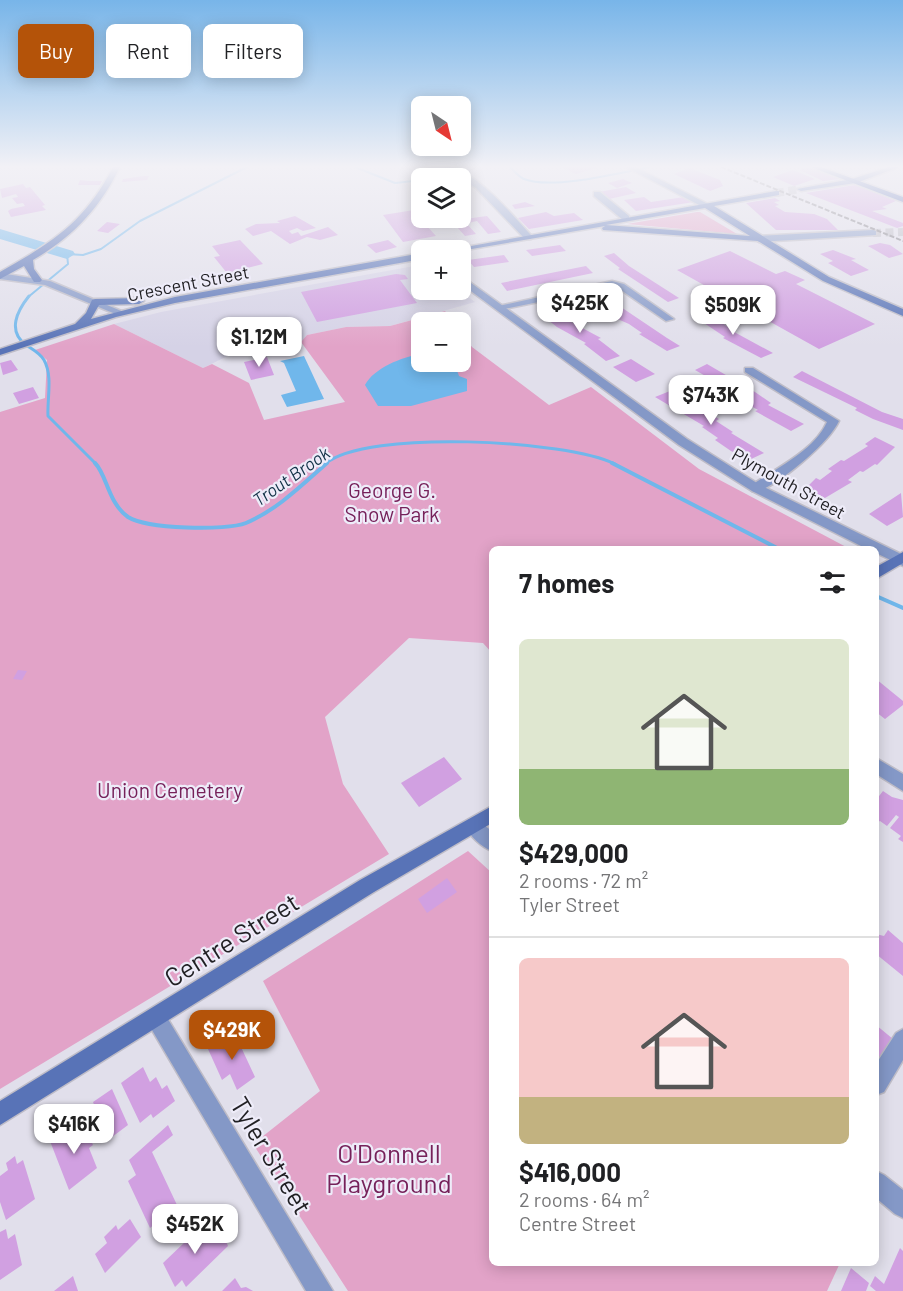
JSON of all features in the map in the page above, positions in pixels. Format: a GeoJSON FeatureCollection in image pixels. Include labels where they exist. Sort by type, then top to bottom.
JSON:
{"type":"FeatureCollection","features":[{"type":"Feature","properties":{"kind":"main road"},"geometry":{"type":"LineString","coordinates":[[0,276],[56,244],[76,227]]}},
{"type":"Feature","properties":{"kind":"main road"},"geometry":{"type":"LineString","coordinates":[[471,247],[586,227]]}},
{"type":"Feature","properties":{"kind":"main road"},"geometry":{"type":"LineString","coordinates":[[741,227],[826,279],[900,309]]}},
{"type":"Feature","properties":{"kind":"main road"},"geometry":{"type":"LineString","coordinates":[[583,228],[613,228],[759,239]]}},
{"type":"Feature","properties":{"kind":"main road","name":"Crescent Street"},"geometry":{"type":"LineString","coordinates":[[5,350],[121,313],[175,300],[411,258]]}},
{"type":"Feature","properties":{"kind":"main road"},"geometry":{"type":"LineString","coordinates":[[29,260],[29,269],[37,280]]}},
{"type":"Feature","properties":{"kind":"main road"},"geometry":{"type":"LineString","coordinates":[[78,327],[90,314],[95,302],[175,300]]}},
{"type":"Feature","properties":{"kind":"main road"},"geometry":{"type":"LineString","coordinates":[[879,572],[902,559]]}},
{"type":"Feature","properties":{"kind":"main road","name":"Centre Street"},"geometry":{"type":"LineString","coordinates":[[0,1114],[367,886],[489,816]]}},
{"type":"Feature","properties":{"kind":"street"},"geometry":{"type":"LineString","coordinates":[[519,227],[528,237]]}},
{"type":"Feature","properties":{"kind":"street"},"geometry":{"type":"LineString","coordinates":[[759,239],[873,233]]}},
{"type":"Feature","properties":{"kind":"street"},"geometry":{"type":"LineString","coordinates":[[0,276],[51,284],[121,313]]}},
{"type":"Feature","properties":{"kind":"street"},"geometry":{"type":"LineString","coordinates":[[499,307],[612,284],[621,286],[669,319]]}},
{"type":"Feature","properties":{"kind":"street","name":"Plymouth Street"},"geometry":{"type":"LineString","coordinates":[[471,286],[683,442],[756,488],[875,546]]}},
{"type":"Feature","properties":{"kind":"street"},"geometry":{"type":"LineString","coordinates":[[749,370],[833,421],[832,428],[822,439],[756,488]]}},
{"type":"Feature","properties":{"kind":"street","name":"Plymouth Street"},"geometry":{"type":"LineString","coordinates":[[879,548],[902,559]]}},
{"type":"Feature","properties":{"kind":"street"},"geometry":{"type":"LineString","coordinates":[[879,767],[903,783]]}},
{"type":"Feature","properties":{"kind":"street"},"geometry":{"type":"LineString","coordinates":[[474,826],[489,840]]}},
{"type":"Feature","properties":{"kind":"street","name":"Tyler Street"},"geometry":{"type":"LineString","coordinates":[[156,1018],[320,1291]]}},
{"type":"Feature","properties":{"kind":"street"},"geometry":{"type":"LineString","coordinates":[[879,1079],[903,1040]]}},
{"type":"Feature","properties":{"kind":"street"},"geometry":{"type":"LineString","coordinates":[[879,1186],[903,1206]]}},
{"type":"Feature","properties":{"kind":"shaded area"},"geometry":{"type":"Polygon","coordinates":[[[411,267],[411,300],[471,299],[475,302],[440,312],[411,312],[411,320],[390,326],[346,327],[307,335],[301,342],[266,353],[250,345],[203,368],[114,324],[161,312],[411,267]]]}},
{"type":"Feature","properties":{"kind":"green space"},"geometry":{"type":"Polygon","coordinates":[[[663,227],[726,227],[737,234],[663,227]]]}},
{"type":"Feature","properties":{"kind":"green space"},"geometry":{"type":"Polygon","coordinates":[[[411,320],[411,372],[471,372],[471,346],[549,405],[591,387],[699,469],[844,546],[489,546],[489,650],[483,643],[409,638],[325,717],[343,784],[389,854],[0,1089],[0,412],[45,398],[47,360],[35,350],[114,324],[203,368],[212,364],[249,383],[264,420],[345,402],[301,342],[307,335],[346,327],[390,326],[411,320]]]}},
{"type":"Feature","properties":{"kind":"green space","name":"O'Donnell Playground"},"geometry":{"type":"Polygon","coordinates":[[[468,851],[489,870],[489,1266],[839,1266],[827,1291],[348,1291],[253,1144],[320,1091],[263,981],[468,851]]]}},
{"type":"Feature","properties":{"kind":"water"},"geometry":{"type":"Polygon","coordinates":[[[304,356],[324,399],[287,407],[281,395],[296,391],[284,363],[280,361],[304,356]]]}},
{"type":"Feature","properties":{"kind":"water"},"geometry":{"type":"Polygon","coordinates":[[[411,357],[411,372],[458,372],[459,376],[467,379],[467,391],[411,406],[378,406],[365,385],[375,373],[389,364],[411,357]]]}},
{"type":"Feature","properties":{"kind":"building"},"geometry":{"type":"Polygon","coordinates":[[[101,227],[116,227],[108,233],[97,231],[101,227]]]}},
{"type":"Feature","properties":{"kind":"building"},"geometry":{"type":"Polygon","coordinates":[[[249,227],[316,228],[303,231],[297,228],[289,231],[292,234],[298,232],[301,236],[328,227],[338,235],[320,240],[307,237],[290,244],[271,231],[253,236],[245,229],[249,227]]]}},
{"type":"Feature","properties":{"kind":"building"},"geometry":{"type":"Polygon","coordinates":[[[392,227],[429,228],[436,236],[411,240],[403,242],[392,227]]]}},
{"type":"Feature","properties":{"kind":"building"},"geometry":{"type":"Polygon","coordinates":[[[482,227],[497,227],[501,232],[488,234],[482,227]]]}},
{"type":"Feature","properties":{"kind":"building"},"geometry":{"type":"Polygon","coordinates":[[[773,227],[835,227],[838,230],[776,230],[773,227]]]}},
{"type":"Feature","properties":{"kind":"building"},"geometry":{"type":"Polygon","coordinates":[[[458,228],[471,228],[476,234],[465,236],[458,228]]]}},
{"type":"Feature","properties":{"kind":"building"},"geometry":{"type":"Polygon","coordinates":[[[240,240],[263,264],[227,273],[214,257],[220,256],[212,246],[240,240]]]}},
{"type":"Feature","properties":{"kind":"building"},"geometry":{"type":"Polygon","coordinates":[[[388,240],[397,247],[376,253],[367,245],[388,240]]]}},
{"type":"Feature","properties":{"kind":"building"},"geometry":{"type":"Polygon","coordinates":[[[880,243],[890,245],[903,254],[889,258],[868,246],[880,243]]]}},
{"type":"Feature","properties":{"kind":"building"},"geometry":{"type":"Polygon","coordinates":[[[560,245],[566,251],[532,256],[526,250],[560,245]]]}},
{"type":"Feature","properties":{"kind":"building"},"geometry":{"type":"Polygon","coordinates":[[[833,250],[856,259],[851,260],[869,270],[851,276],[828,263],[833,261],[820,254],[833,250]]]}},
{"type":"Feature","properties":{"kind":"building"},"geometry":{"type":"Polygon","coordinates":[[[730,251],[776,274],[785,271],[805,280],[796,284],[875,324],[819,349],[677,270],[730,251]]]}},
{"type":"Feature","properties":{"kind":"building"},"geometry":{"type":"Polygon","coordinates":[[[614,253],[629,266],[679,298],[668,302],[618,269],[620,268],[604,256],[614,253]]]}},
{"type":"Feature","properties":{"kind":"building"},"geometry":{"type":"Polygon","coordinates":[[[504,255],[509,262],[474,267],[471,260],[504,255]]]}},
{"type":"Feature","properties":{"kind":"building"},"geometry":{"type":"Polygon","coordinates":[[[586,266],[593,273],[507,291],[501,283],[586,266]]]}},
{"type":"Feature","properties":{"kind":"building"},"geometry":{"type":"Polygon","coordinates":[[[396,274],[405,275],[408,279],[400,280],[411,295],[411,300],[417,303],[317,322],[301,292],[396,274]]]}},
{"type":"Feature","properties":{"kind":"building"},"geometry":{"type":"Polygon","coordinates":[[[606,297],[680,346],[667,351],[639,334],[642,333],[629,324],[613,317],[594,301],[606,297]]]}},
{"type":"Feature","properties":{"kind":"building"},"geometry":{"type":"Polygon","coordinates":[[[551,307],[571,322],[601,338],[598,339],[620,356],[606,361],[584,344],[586,343],[557,327],[538,312],[551,307]]]}},
{"type":"Feature","properties":{"kind":"building"},"geometry":{"type":"Polygon","coordinates":[[[707,312],[736,333],[773,353],[761,358],[723,338],[725,337],[695,317],[707,312]]]}},
{"type":"Feature","properties":{"kind":"building"},"geometry":{"type":"Polygon","coordinates":[[[267,357],[274,375],[251,380],[244,362],[267,357]]]}},
{"type":"Feature","properties":{"kind":"building"},"geometry":{"type":"Polygon","coordinates":[[[631,359],[655,374],[636,382],[613,367],[631,359]]]}},
{"type":"Feature","properties":{"kind":"building"},"geometry":{"type":"Polygon","coordinates":[[[11,360],[18,370],[3,375],[0,363],[11,360]]]}},
{"type":"Feature","properties":{"kind":"building"},"geometry":{"type":"Polygon","coordinates":[[[707,364],[771,403],[768,405],[804,424],[791,431],[755,411],[758,410],[695,370],[707,364]]]}},
{"type":"Feature","properties":{"kind":"building"},"geometry":{"type":"Polygon","coordinates":[[[802,371],[882,412],[903,419],[903,430],[873,419],[855,410],[857,408],[793,377],[802,371]]]}},
{"type":"Feature","properties":{"kind":"building"},"geometry":{"type":"Polygon","coordinates":[[[33,387],[39,398],[19,404],[13,393],[33,387]]]}},
{"type":"Feature","properties":{"kind":"building"},"geometry":{"type":"Polygon","coordinates":[[[670,391],[719,419],[716,421],[733,432],[731,433],[764,453],[749,460],[731,451],[715,440],[718,438],[702,427],[704,426],[655,397],[670,391]]]}},
{"type":"Feature","properties":{"kind":"building"},"geometry":{"type":"Polygon","coordinates":[[[875,437],[895,447],[877,465],[863,472],[860,471],[848,480],[852,482],[825,498],[806,488],[816,478],[820,480],[832,471],[828,469],[841,460],[844,461],[868,446],[865,444],[875,437]]]}},
{"type":"Feature","properties":{"kind":"building"},"geometry":{"type":"Polygon","coordinates":[[[901,493],[903,517],[887,526],[869,514],[901,493]]]}},
{"type":"Feature","properties":{"kind":"building"},"geometry":{"type":"Polygon","coordinates":[[[18,670],[27,671],[22,680],[13,679],[18,670]]]}},
{"type":"Feature","properties":{"kind":"building"},"geometry":{"type":"Polygon","coordinates":[[[879,681],[903,701],[903,705],[885,719],[879,714],[879,681]]]}},
{"type":"Feature","properties":{"kind":"building"},"geometry":{"type":"Polygon","coordinates":[[[444,757],[462,779],[419,807],[401,783],[444,757]]]}},
{"type":"Feature","properties":{"kind":"building"},"geometry":{"type":"Polygon","coordinates":[[[883,791],[903,800],[903,842],[898,839],[901,836],[890,828],[899,817],[896,815],[887,826],[879,822],[879,796],[883,791]]]}},
{"type":"Feature","properties":{"kind":"building"},"geometry":{"type":"Polygon","coordinates":[[[447,878],[457,892],[427,913],[418,899],[447,878]]]}},
{"type":"Feature","properties":{"kind":"building"},"geometry":{"type":"Polygon","coordinates":[[[888,930],[903,943],[903,976],[879,956],[879,935],[884,936],[888,930]]]}},
{"type":"Feature","properties":{"kind":"building"},"geometry":{"type":"Polygon","coordinates":[[[879,1027],[893,1039],[879,1064],[879,1027]]]}},
{"type":"Feature","properties":{"kind":"building"},"geometry":{"type":"Polygon","coordinates":[[[234,1032],[255,1077],[237,1090],[230,1074],[222,1080],[208,1049],[234,1032]]]}},
{"type":"Feature","properties":{"kind":"building"},"geometry":{"type":"Polygon","coordinates":[[[143,1067],[150,1082],[156,1077],[162,1089],[167,1085],[175,1101],[153,1118],[151,1114],[140,1123],[121,1083],[143,1067]]]}},
{"type":"Feature","properties":{"kind":"building"},"geometry":{"type":"Polygon","coordinates":[[[112,1089],[128,1125],[108,1140],[93,1102],[112,1089]]]}},
{"type":"Feature","properties":{"kind":"building"},"geometry":{"type":"Polygon","coordinates":[[[77,1121],[82,1134],[87,1131],[93,1145],[89,1148],[97,1168],[69,1190],[50,1141],[77,1121]]]}},
{"type":"Feature","properties":{"kind":"building"},"geometry":{"type":"Polygon","coordinates":[[[168,1125],[173,1135],[152,1152],[177,1205],[150,1228],[128,1181],[136,1175],[129,1160],[168,1125]]]}},
{"type":"Feature","properties":{"kind":"building"},"geometry":{"type":"Polygon","coordinates":[[[15,1156],[17,1164],[23,1160],[35,1199],[6,1220],[0,1202],[0,1176],[8,1170],[6,1163],[15,1156]]]}},
{"type":"Feature","properties":{"kind":"building"},"geometry":{"type":"Polygon","coordinates":[[[130,1219],[141,1237],[105,1273],[95,1254],[107,1243],[104,1237],[116,1225],[118,1230],[130,1219]]]}},
{"type":"Feature","properties":{"kind":"building"},"geometry":{"type":"Polygon","coordinates":[[[208,1220],[213,1230],[222,1231],[228,1246],[186,1287],[182,1280],[175,1287],[163,1263],[208,1220]]]}},
{"type":"Feature","properties":{"kind":"building"},"geometry":{"type":"Polygon","coordinates":[[[6,1229],[8,1239],[15,1234],[22,1265],[0,1280],[0,1232],[6,1229]]]}},
{"type":"Feature","properties":{"kind":"building"},"geometry":{"type":"Polygon","coordinates":[[[900,1248],[903,1251],[903,1291],[876,1291],[870,1286],[875,1276],[884,1284],[900,1248]]]}},
{"type":"Feature","properties":{"kind":"building"},"geometry":{"type":"Polygon","coordinates":[[[851,1268],[869,1283],[866,1291],[841,1291],[851,1268]]]}},
{"type":"Feature","properties":{"kind":"building"},"geometry":{"type":"Polygon","coordinates":[[[73,1276],[78,1291],[54,1291],[73,1276]]]}},
{"type":"Feature","properties":{"kind":"building"},"geometry":{"type":"Polygon","coordinates":[[[235,1278],[241,1288],[246,1287],[253,1291],[222,1291],[235,1278]]]}},
{"type":"Feature","properties":{"kind":"waterway"},"geometry":{"type":"LineString","coordinates":[[28,297],[68,264],[67,254],[83,255],[101,249],[131,227]]}},
{"type":"Feature","properties":{"kind":"waterway"},"geometry":{"type":"LineString","coordinates":[[0,234],[67,254]]}},
{"type":"Feature","properties":{"kind":"waterway","name":"Trout Brook"},"geometry":{"type":"LineString","coordinates":[[28,297],[18,314],[15,327],[20,339],[36,351],[47,366],[48,416],[95,463]]}},
{"type":"Feature","properties":{"kind":"waterway","name":"Trout Brook"},"geometry":{"type":"LineString","coordinates":[[327,463],[348,453],[381,446],[423,442],[514,444],[556,449],[612,463]]}},
{"type":"Feature","properties":{"kind":"waterway","name":"Trout Brook"},"geometry":{"type":"LineString","coordinates":[[95,463],[116,504],[128,517],[152,524],[187,528],[236,526],[257,518],[289,496],[327,463]]}},
{"type":"Feature","properties":{"kind":"waterway","name":"Trout Brook"},"geometry":{"type":"LineString","coordinates":[[612,463],[773,546]]}},
{"type":"Feature","properties":{"kind":"waterway","name":"Trout Brook"},"geometry":{"type":"LineString","coordinates":[[879,597],[903,608]]}},
{"type":"Feature","properties":{"kind":"tunnel"},"geometry":{"type":"LineString","coordinates":[[873,233],[903,232]]}},
{"type":"Feature","properties":{"kind":"railway"},"geometry":{"type":"LineString","coordinates":[[869,227],[903,241]]}},
{"type":"Feature","properties":{"kind":"park label","name":"George G. Snow Park"},"geometry":{"type":"Point","coordinates":[392,501]}},
{"type":"Feature","properties":{"kind":"park label","name":"Union Cemetery"},"geometry":{"type":"Point","coordinates":[170,789]}}]}
